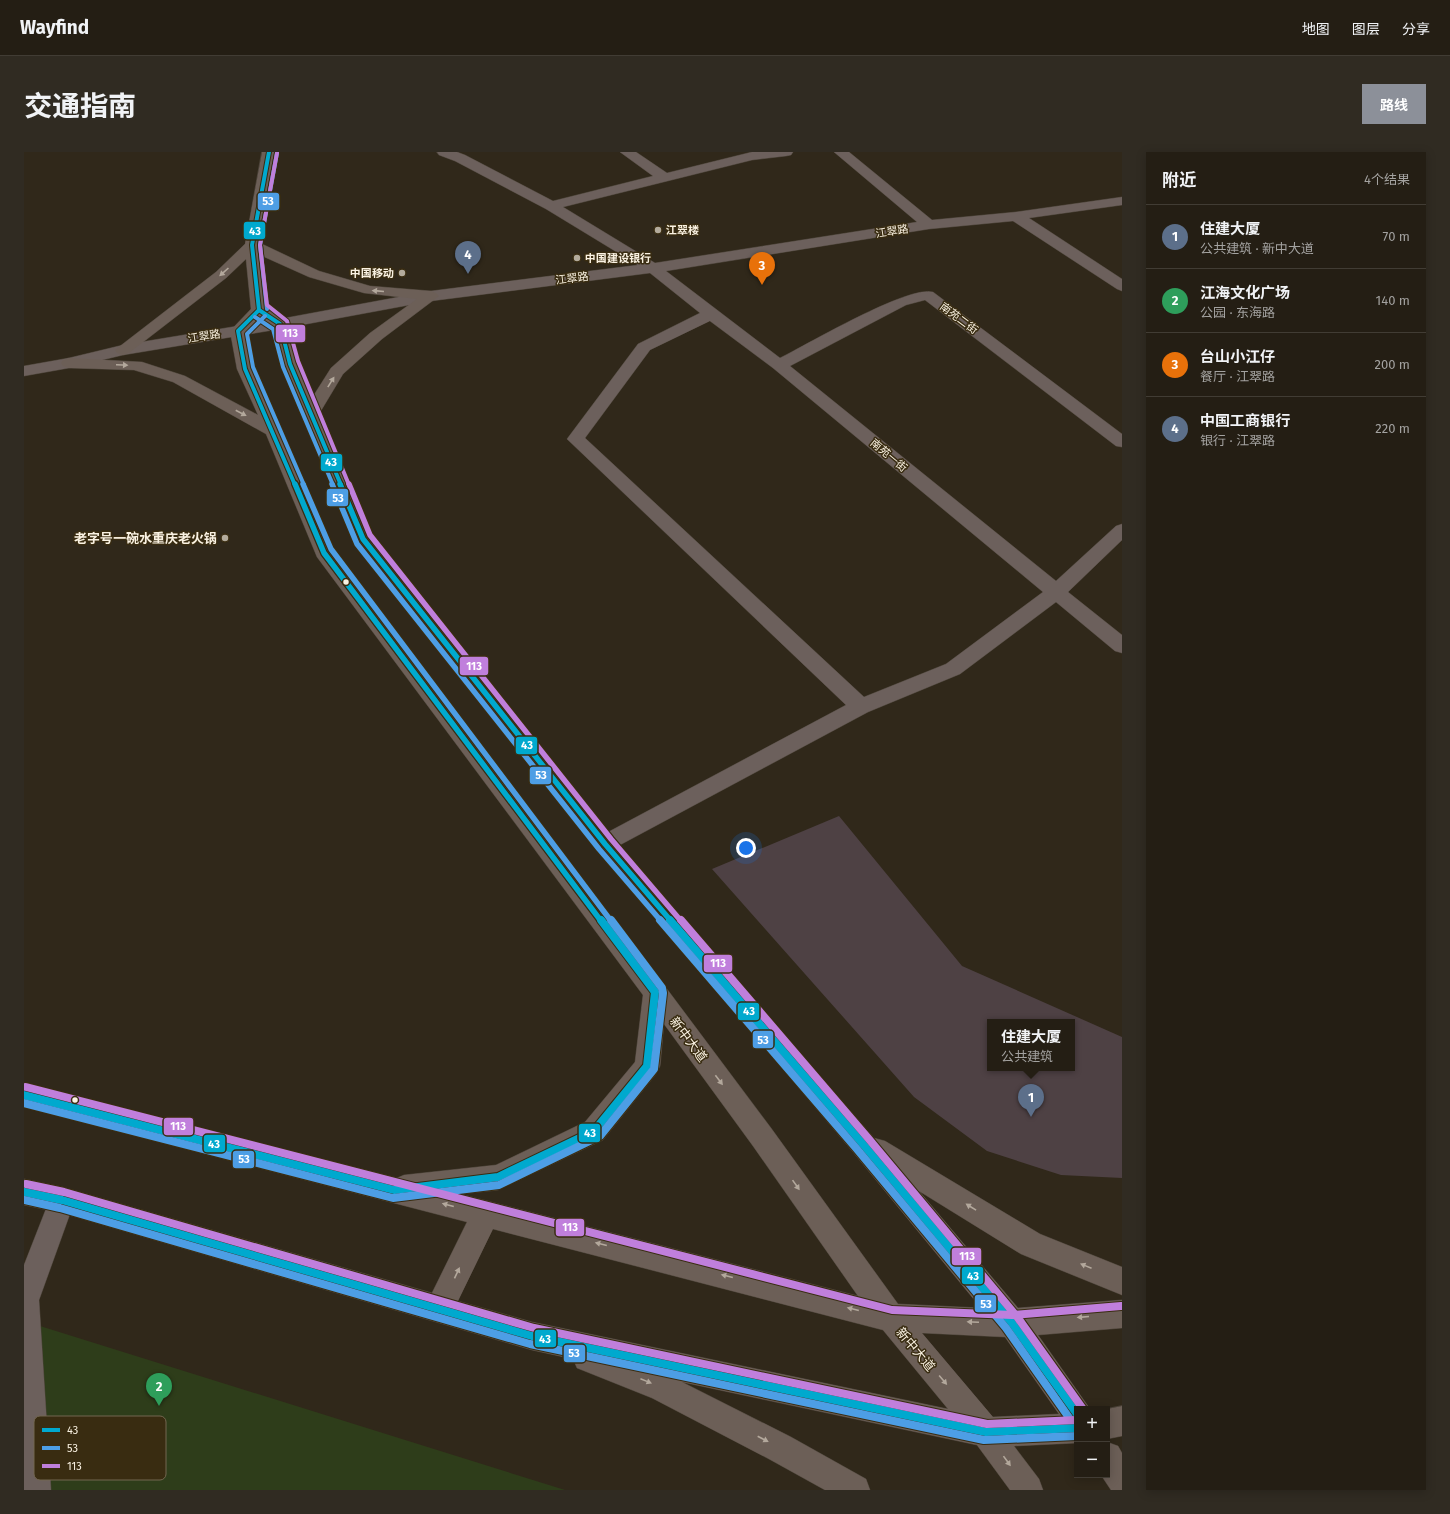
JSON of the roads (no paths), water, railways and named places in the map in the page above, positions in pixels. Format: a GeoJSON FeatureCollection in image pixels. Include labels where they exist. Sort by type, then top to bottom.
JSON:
{"type":"FeatureCollection","features":[{"type":"Feature","properties":{"kind":"main road"},"geometry":{"type":"LineString","coordinates":[[259,310],[252,245],[269,152]]}},
{"type":"Feature","properties":{"kind":"main road"},"geometry":{"type":"LineString","coordinates":[[252,245],[314,274],[369,290],[431,296]]}},
{"type":"Feature","properties":{"kind":"main road"},"geometry":{"type":"LineString","coordinates":[[123,350],[221,275],[252,245]]}},
{"type":"Feature","properties":{"kind":"main road"},"geometry":{"type":"LineString","coordinates":[[310,415],[337,372],[347,362],[376,336],[431,296]]}},
{"type":"Feature","properties":{"kind":"main road"},"geometry":{"type":"LineString","coordinates":[[259,310],[280,324],[290,364],[363,539],[605,844],[862,1143],[1012,1323],[1074,1410]]}},
{"type":"Feature","properties":{"kind":"main road"},"geometry":{"type":"LineString","coordinates":[[238,331],[259,310]]}},
{"type":"Feature","properties":{"kind":"main road","name":"新中大道"},"geometry":{"type":"LineString","coordinates":[[238,331],[245,369],[273,431],[324,553],[655,992],[762,1137],[891,1318],[986,1432],[1028,1490]]}},
{"type":"Feature","properties":{"kind":"main road"},"geometry":{"type":"LineString","coordinates":[[69,363],[136,365],[179,379],[273,431]]}},
{"type":"Feature","properties":{"kind":"main road"},"geometry":{"type":"LineString","coordinates":[[394,1190],[498,1177],[594,1131],[647,1066],[655,992]]}},
{"type":"Feature","properties":{"kind":"main road"},"geometry":{"type":"LineString","coordinates":[[24,1095],[394,1190],[484,1215],[891,1318],[1012,1323],[1122,1314]]}},
{"type":"Feature","properties":{"kind":"main road"},"geometry":{"type":"LineString","coordinates":[[862,1143],[954,1196],[1031,1244],[1122,1281]]}},
{"type":"Feature","properties":{"kind":"main road"},"geometry":{"type":"LineString","coordinates":[[24,1192],[62,1200],[440,1308],[532,1336],[660,1387],[780,1448],[855,1490]]}},
{"type":"Feature","properties":{"kind":"main road"},"geometry":{"type":"LineString","coordinates":[[440,1308],[484,1215]]}},
{"type":"Feature","properties":{"kind":"main road"},"geometry":{"type":"LineString","coordinates":[[532,1336],[986,1432],[1074,1428]]}},
{"type":"Feature","properties":{"kind":"main road"},"geometry":{"type":"LineString","coordinates":[[1110,1423],[1122,1421]]}},
{"type":"Feature","properties":{"kind":"main road"},"geometry":{"type":"LineString","coordinates":[[1110,1461],[1122,1479]]}},
{"type":"Feature","properties":{"kind":"street","name":"南苑一街"},"geometry":{"type":"LineString","coordinates":[[444,152],[460,158],[551,206],[653,268],[711,314],[780,364],[1122,646]]}},
{"type":"Feature","properties":{"kind":"street"},"geometry":{"type":"LineString","coordinates":[[460,158],[475,152]]}},
{"type":"Feature","properties":{"kind":"street"},"geometry":{"type":"LineString","coordinates":[[627,152],[664,178]]}},
{"type":"Feature","properties":{"kind":"street"},"geometry":{"type":"LineString","coordinates":[[551,206],[752,156],[786,152]]}},
{"type":"Feature","properties":{"kind":"street"},"geometry":{"type":"LineString","coordinates":[[840,152],[929,225]]}},
{"type":"Feature","properties":{"kind":"street","name":"江翠路"},"geometry":{"type":"LineString","coordinates":[[24,371],[69,363],[123,350],[280,324],[431,296],[653,268],[929,225],[1016,216],[1122,201]]}},
{"type":"Feature","properties":{"kind":"street"},"geometry":{"type":"LineString","coordinates":[[1016,216],[1122,286]]}},
{"type":"Feature","properties":{"kind":"street","name":"南苑二街"},"geometry":{"type":"LineString","coordinates":[[780,364],[901,302],[928,294],[1122,442]]}},
{"type":"Feature","properties":{"kind":"street"},"geometry":{"type":"LineString","coordinates":[[711,314],[644,347],[576,439],[861,707]]}},
{"type":"Feature","properties":{"kind":"street"},"geometry":{"type":"LineString","coordinates":[[605,844],[861,707],[953,669],[1056,592],[1122,530]]}},
{"type":"Feature","properties":{"kind":"street"},"geometry":{"type":"LineString","coordinates":[[34,1455],[25,1300],[62,1200]]}},
{"type":"Feature","properties":{"kind":"street"},"geometry":{"type":"LineString","coordinates":[[35,1480],[36,1490]]}},
{"type":"Feature","properties":{"kind":"place","name":"江翠楼"},"geometry":{"type":"Point","coordinates":[658,230]}},
{"type":"Feature","properties":{"kind":"place","name":"中国建设银行"},"geometry":{"type":"Point","coordinates":[577,258]}},
{"type":"Feature","properties":{"kind":"place","name":"中国移动"},"geometry":{"type":"Point","coordinates":[402,273]}},
{"type":"Feature","properties":{"kind":"place","name":"中国工商银行"},"geometry":{"type":"Point","coordinates":[468,274]}},
{"type":"Feature","properties":{"kind":"place","name":"台山小江仔"},"geometry":{"type":"Point","coordinates":[762,285]}},
{"type":"Feature","properties":{"kind":"place","name":"老字号一碗水重庆老火锅"},"geometry":{"type":"Point","coordinates":[225,538]}},
{"type":"Feature","properties":{"kind":"place","name":"住建大厦"},"geometry":{"type":"Point","coordinates":[1031,1117]}},
{"type":"Feature","properties":{"kind":"place","name":"江海文化广场"},"geometry":{"type":"Point","coordinates":[159,1406]}}]}
